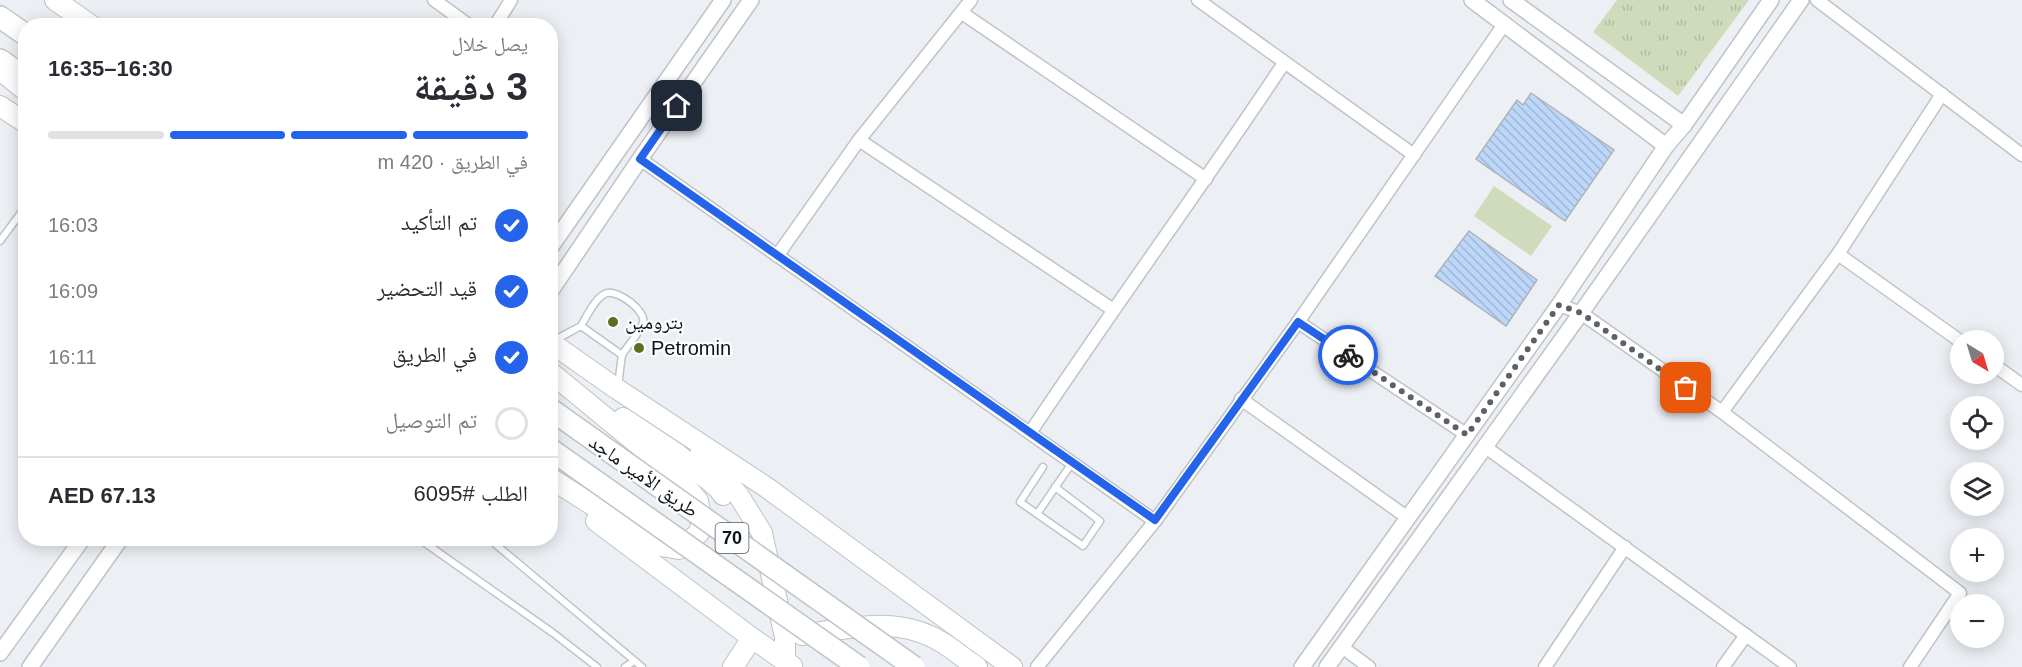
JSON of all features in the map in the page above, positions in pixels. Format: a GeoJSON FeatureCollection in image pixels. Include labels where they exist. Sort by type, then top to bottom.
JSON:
{"type":"FeatureCollection","features":[{"type":"Feature","properties":{"kind":"highway"},"geometry":{"type":"LineString","coordinates":[[0,17],[18,29]]}},
{"type":"Feature","properties":{"kind":"highway"},"geometry":{"type":"LineString","coordinates":[[0,60],[18,72]]}},
{"type":"Feature","properties":{"kind":"highway","name":"طريق الأمير ماجد"},"geometry":{"type":"LineString","coordinates":[[558,415],[914,667]]}},
{"type":"Feature","properties":{"kind":"highway","name":"طريق الأمير ماجد"},"geometry":{"type":"LineString","coordinates":[[558,455],[859,667]]}},
{"type":"Feature","properties":{"kind":"main road"},"geometry":{"type":"LineString","coordinates":[[55,0],[76,18]]}},
{"type":"Feature","properties":{"kind":"main road"},"geometry":{"type":"LineString","coordinates":[[55,0],[81,18]]}},
{"type":"Feature","properties":{"kind":"main road"},"geometry":{"type":"LineString","coordinates":[[0,8],[18,19]]}},
{"type":"Feature","properties":{"kind":"main road"},"geometry":{"type":"LineString","coordinates":[[0,70],[18,85]]}},
{"type":"Feature","properties":{"kind":"main road"},"geometry":{"type":"LineString","coordinates":[[0,106],[18,118]]}},
{"type":"Feature","properties":{"kind":"main road"},"geometry":{"type":"LineString","coordinates":[[558,348],[766,487],[1012,667]]}},
{"type":"Feature","properties":{"kind":"main road"},"geometry":{"type":"LineString","coordinates":[[558,375],[676,453],[718,488],[740,518],[775,586]]}},
{"type":"Feature","properties":{"kind":"main road"},"geometry":{"type":"LineString","coordinates":[[558,377],[678,477],[698,501],[702,521],[699,532],[680,549],[655,545],[558,483]]}},
{"type":"Feature","properties":{"kind":"main road"},"geometry":{"type":"LineString","coordinates":[[617,389],[713,465],[739,496],[762,533],[775,586],[784,637],[786,665]]}},
{"type":"Feature","properties":{"kind":"main road"},"geometry":{"type":"LineString","coordinates":[[558,493],[786,665]]}},
{"type":"Feature","properties":{"kind":"main road"},"geometry":{"type":"LineString","coordinates":[[752,638],[784,637],[879,624],[910,629],[941,641],[977,667]]}},
{"type":"Feature","properties":{"kind":"main road"},"geometry":{"type":"LineString","coordinates":[[733,667],[752,638]]}},
{"type":"Feature","properties":{"kind":"street"},"geometry":{"type":"LineString","coordinates":[[434,0],[459,18]]}},
{"type":"Feature","properties":{"kind":"street"},"geometry":{"type":"LineString","coordinates":[[500,18],[511,0]]}},
{"type":"Feature","properties":{"kind":"street"},"geometry":{"type":"LineString","coordinates":[[558,237],[723,0]]}},
{"type":"Feature","properties":{"kind":"street"},"geometry":{"type":"LineString","coordinates":[[558,280],[751,0]]}},
{"type":"Feature","properties":{"kind":"street"},"geometry":{"type":"LineString","coordinates":[[777,256],[859,140],[971,0]]}},
{"type":"Feature","properties":{"kind":"street"},"geometry":{"type":"LineString","coordinates":[[1198,0],[1414,155]]}},
{"type":"Feature","properties":{"kind":"street"},"geometry":{"type":"LineString","coordinates":[[1472,0],[1666,146]]}},
{"type":"Feature","properties":{"kind":"street"},"geometry":{"type":"LineString","coordinates":[[1510,0],[1684,125]]}},
{"type":"Feature","properties":{"kind":"street"},"geometry":{"type":"LineString","coordinates":[[1302,667],[1559,305],[1666,146],[1684,125],[1771,0]]}},
{"type":"Feature","properties":{"kind":"street"},"geometry":{"type":"LineString","coordinates":[[1327,667],[1581,313],[1801,0]]}},
{"type":"Feature","properties":{"kind":"street"},"geometry":{"type":"LineString","coordinates":[[1817,0],[2022,155]]}},
{"type":"Feature","properties":{"kind":"street"},"geometry":{"type":"LineString","coordinates":[[962,12],[1206,179]]}},
{"type":"Feature","properties":{"kind":"street"},"geometry":{"type":"LineString","coordinates":[[1037,667],[1155,520],[1298,322],[1505,23]]}},
{"type":"Feature","properties":{"kind":"street"},"geometry":{"type":"LineString","coordinates":[[1030,433],[1112,309],[1206,179],[1284,63]]}},
{"type":"Feature","properties":{"kind":"street"},"geometry":{"type":"LineString","coordinates":[[1722,412],[1838,254],[1942,94]]}},
{"type":"Feature","properties":{"kind":"street"},"geometry":{"type":"LineString","coordinates":[[859,140],[1112,309]]}},
{"type":"Feature","properties":{"kind":"street"},"geometry":{"type":"LineString","coordinates":[[640,159],[1155,520]]}},
{"type":"Feature","properties":{"kind":"street"},"geometry":{"type":"LineString","coordinates":[[1838,254],[1950,334]]}},
{"type":"Feature","properties":{"kind":"street"},"geometry":{"type":"LineString","coordinates":[[1559,305],[1581,313],[1722,412],[1960,593],[1910,667]]}},
{"type":"Feature","properties":{"kind":"street"},"geometry":{"type":"LineString","coordinates":[[1298,322],[1467,435]]}},
{"type":"Feature","properties":{"kind":"street"},"geometry":{"type":"LineString","coordinates":[[2004,372],[2022,385]]}},
{"type":"Feature","properties":{"kind":"street"},"geometry":{"type":"LineString","coordinates":[[1241,399],[1408,518]]}},
{"type":"Feature","properties":{"kind":"street"},"geometry":{"type":"LineString","coordinates":[[1484,446],[1790,667]]}},
{"type":"Feature","properties":{"kind":"street"},"geometry":{"type":"LineString","coordinates":[[0,654],[77,546]]}},
{"type":"Feature","properties":{"kind":"street"},"geometry":{"type":"LineString","coordinates":[[30,667],[115,546]]}},
{"type":"Feature","properties":{"kind":"street"},"geometry":{"type":"LineString","coordinates":[[1545,667],[1625,547]]}},
{"type":"Feature","properties":{"kind":"street"},"geometry":{"type":"LineString","coordinates":[[1723,667],[1746,635]]}},
{"type":"Feature","properties":{"kind":"street"},"geometry":{"type":"LineString","coordinates":[[1342,647],[1369,667]]}},
{"type":"Feature","properties":{"kind":"lane"},"geometry":{"type":"LineString","coordinates":[[0,241],[18,217]]}},
{"type":"Feature","properties":{"kind":"lane"},"geometry":{"type":"LineString","coordinates":[[558,338],[581,326],[600,298],[608,292],[615,293],[639,309],[644,316],[643,324],[622,355],[617,389]]}},
{"type":"Feature","properties":{"kind":"lane"},"geometry":{"type":"LineString","coordinates":[[581,326],[622,355]]}},
{"type":"Feature","properties":{"kind":"lane"},"geometry":{"type":"LineString","coordinates":[[1037,514],[1072,463]]}},
{"type":"Feature","properties":{"kind":"lane"},"geometry":{"type":"LineString","coordinates":[[1043,467],[1020,502],[1081,546],[1085,545],[1100,521],[1056,487]]}},
{"type":"Feature","properties":{"kind":"lane"},"geometry":{"type":"LineString","coordinates":[[429,546],[553,633],[597,667]]}},
{"type":"Feature","properties":{"kind":"lane"},"geometry":{"type":"LineString","coordinates":[[497,546],[642,667]]}},
{"type":"Feature","properties":{"kind":"lane"},"geometry":{"type":"LineString","coordinates":[[625,667],[634,661]]}},
{"type":"Feature","properties":{"kind":"green space"},"geometry":{"type":"Polygon","coordinates":[[[1617,0],[1749,0],[1678,96],[1593,32],[1617,0]]]}},
{"type":"Feature","properties":{"kind":"green space"},"geometry":{"type":"Polygon","coordinates":[[[1494,186],[1552,226],[1531,256],[1474,216],[1494,186]]]}},
{"type":"Feature","properties":{"kind":"building"},"geometry":{"type":"Polygon","coordinates":[[[1531,93],[1614,150],[1565,221],[1476,159],[1517,100],[1523,105],[1531,93]]]}},
{"type":"Feature","properties":{"kind":"building"},"geometry":{"type":"Polygon","coordinates":[[[1469,231],[1537,280],[1506,326],[1435,276],[1469,231]]]}},
{"type":"Feature","properties":{"kind":"way so far"},"geometry":{"type":"LineString","coordinates":[[1348,355],[1467,435],[1559,305],[1581,313],[1686,388]]}},
{"type":"Feature","properties":{"kind":"place","name":"بترومين"},"geometry":{"type":"Point","coordinates":[613,322]}},
{"type":"Feature","properties":{"kind":"place","name":"Petromin"},"geometry":{"type":"Point","coordinates":[639,348]}},
{"type":"Feature","properties":{"kind":"route"},"geometry":{"type":"LineString","coordinates":[[677,106],[640,159],[1155,520],[1298,322],[1348,355]]}}]}
